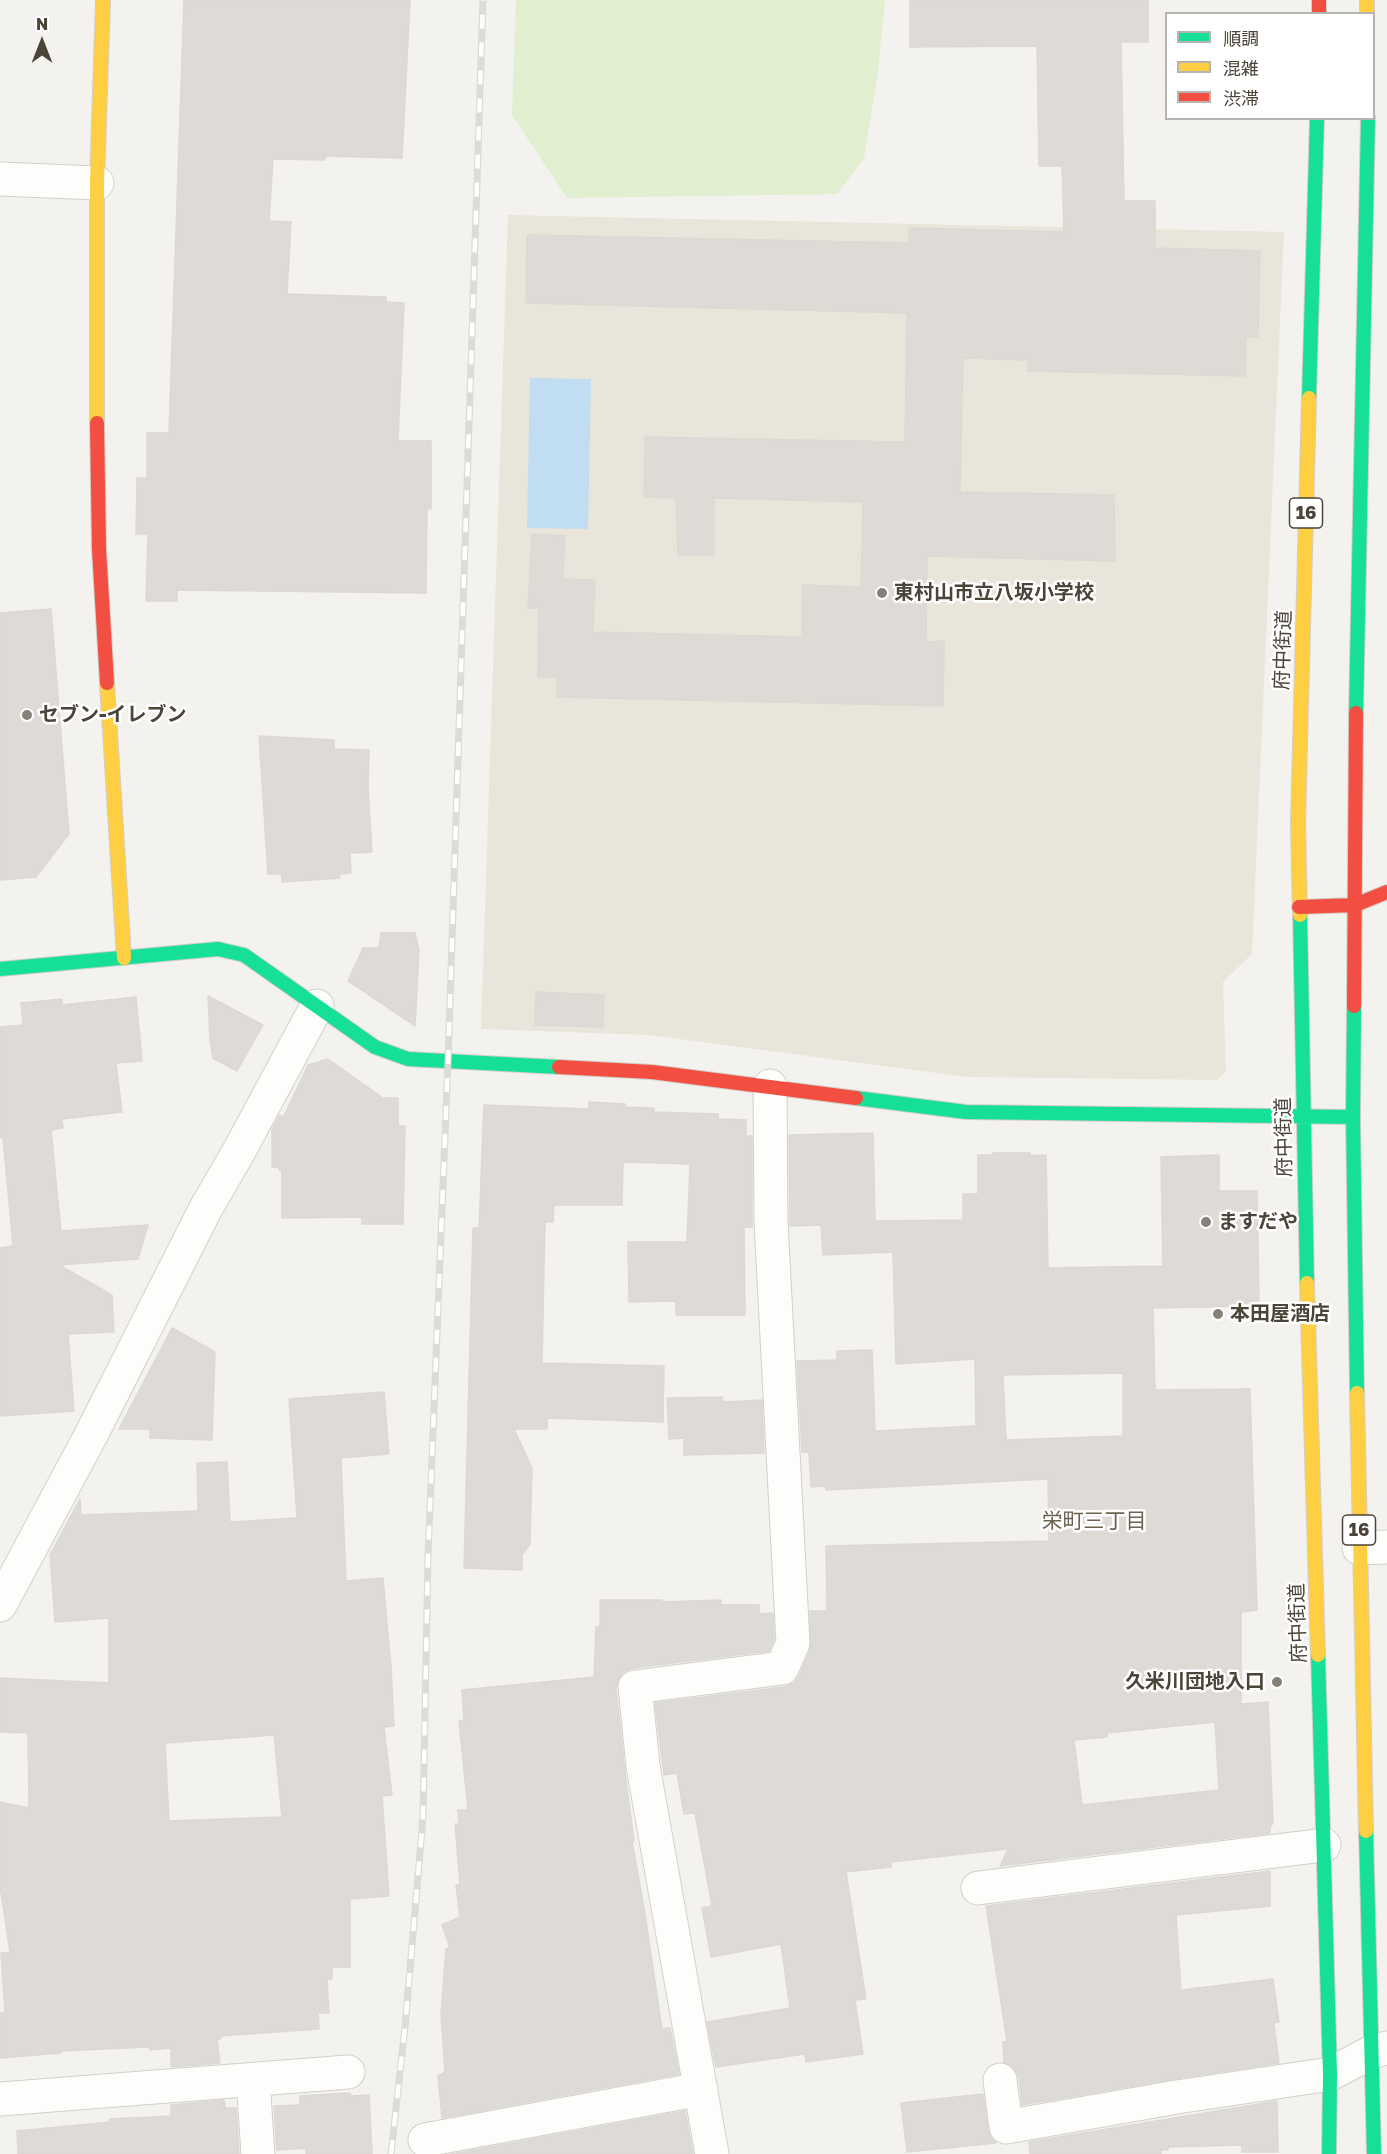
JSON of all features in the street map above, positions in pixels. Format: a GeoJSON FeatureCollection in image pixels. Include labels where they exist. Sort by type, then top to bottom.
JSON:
{"type":"FeatureCollection","features":[{"type":"Feature","properties":{"kind":"main road"},"geometry":{"type":"LineString","coordinates":[[103,0],[97,183],[99,549],[124,958]]}},
{"type":"Feature","properties":{"kind":"main road","name":"府中街道"},"geometry":{"type":"LineString","coordinates":[[1317,120],[1298,823],[1330,2074],[1329,2154]]}},
{"type":"Feature","properties":{"kind":"main road","name":"16"},"geometry":{"type":"LineString","coordinates":[[1368,120],[1354,823],[1353,1117],[1373,1548],[1379,2050],[1374,2154]]}},
{"type":"Feature","properties":{"kind":"main road"},"geometry":{"type":"LineString","coordinates":[[1299,907],[1355,905],[1387,892]]}},
{"type":"Feature","properties":{"kind":"main road"},"geometry":{"type":"LineString","coordinates":[[0,969],[218,949],[244,955],[375,1047],[408,1059],[652,1072],[966,1112],[1353,1117]]}},
{"type":"Feature","properties":{"kind":"street"},"geometry":{"type":"LineString","coordinates":[[0,179],[97,183]]}},
{"type":"Feature","properties":{"kind":"street"},"geometry":{"type":"LineString","coordinates":[[0,1605],[91,1435],[206,1208],[317,1006]]}},
{"type":"Feature","properties":{"kind":"street"},"geometry":{"type":"LineString","coordinates":[[712,2154],[643,1766],[634,1687],[782,1668],[793,1643],[771,1222],[770,1086]]}},
{"type":"Feature","properties":{"kind":"street"},"geometry":{"type":"LineString","coordinates":[[978,1888],[1324,1845]]}},
{"type":"Feature","properties":{"kind":"street"},"geometry":{"type":"LineString","coordinates":[[1000,2080],[1006,2127],[1177,2097],[1330,2074],[1379,2050]]}},
{"type":"Feature","properties":{"kind":"street"},"geometry":{"type":"LineString","coordinates":[[0,2099],[348,2072]]}},
{"type":"Feature","properties":{"kind":"street"},"geometry":{"type":"LineString","coordinates":[[253,2080],[258,2154]]}},
{"type":"Feature","properties":{"kind":"street"},"geometry":{"type":"LineString","coordinates":[[425,2140],[485,2142],[701,2090]]}},
{"type":"Feature","properties":{"kind":"shaded area","name":"東村山市立八坂小学校"},"geometry":{"type":"Polygon","coordinates":[[[508,215],[1284,232],[1252,954],[1223,982],[1226,1072],[1217,1080],[967,1077],[649,1035],[481,1029],[508,215]]]}},
{"type":"Feature","properties":{"kind":"green space"},"geometry":{"type":"Polygon","coordinates":[[[516,0],[885,0],[877,79],[864,158],[837,194],[567,198],[512,115],[516,0]]]}},
{"type":"Feature","properties":{"kind":"water"},"geometry":{"type":"Polygon","coordinates":[[[530,378],[591,379],[588,529],[527,528],[530,378]]]}},
{"type":"Feature","properties":{"kind":"building"},"geometry":{"type":"Polygon","coordinates":[[[184,0],[410,0],[402,158],[325,156],[325,160],[273,159],[269,221],[291,222],[287,294],[386,297],[386,302],[404,303],[398,441],[431,441],[431,509],[427,508],[426,593],[177,590],[177,601],[146,601],[148,534],[136,534],[137,478],[147,478],[147,433],[169,433],[184,0]]]}},
{"type":"Feature","properties":{"kind":"building"},"geometry":{"type":"Polygon","coordinates":[[[910,0],[1148,0],[1148,42],[1121,42],[1124,201],[1155,201],[1155,248],[1260,251],[1258,337],[1246,337],[1245,376],[1028,371],[1028,360],[963,358],[960,492],[1114,495],[1115,561],[927,556],[926,642],[944,641],[943,706],[557,697],[557,677],[538,677],[539,608],[528,608],[532,534],[565,536],[563,579],[595,580],[593,632],[802,637],[803,585],[861,587],[863,502],[714,498],[714,555],[678,555],[676,498],[644,497],[645,437],[905,442],[907,313],[526,303],[527,235],[909,243],[909,228],[1064,232],[1062,166],[1039,166],[1037,46],[910,47],[910,0]]]}},
{"type":"Feature","properties":{"kind":"building"},"geometry":{"type":"Polygon","coordinates":[[[51,609],[69,834],[36,877],[0,880],[0,613],[51,609]]]}},
{"type":"Feature","properties":{"kind":"building"},"geometry":{"type":"Polygon","coordinates":[[[259,736],[334,740],[334,749],[369,750],[368,787],[372,852],[350,853],[351,873],[339,874],[340,878],[282,882],[282,874],[268,874],[259,736]]]}},
{"type":"Feature","properties":{"kind":"building"},"geometry":{"type":"Polygon","coordinates":[[[381,933],[415,933],[419,950],[415,1026],[348,981],[363,948],[379,948],[381,933]]]}},
{"type":"Feature","properties":{"kind":"building"},"geometry":{"type":"Polygon","coordinates":[[[536,992],[604,995],[603,1027],[535,1025],[536,992]]]}},
{"type":"Feature","properties":{"kind":"building"},"geometry":{"type":"Polygon","coordinates":[[[208,996],[263,1025],[237,1071],[213,1058],[208,996]]]}},
{"type":"Feature","properties":{"kind":"building"},"geometry":{"type":"Polygon","coordinates":[[[136,997],[142,1061],[116,1063],[122,1112],[62,1119],[63,1128],[51,1130],[61,1231],[148,1225],[138,1259],[59,1265],[112,1295],[114,1332],[68,1334],[74,1411],[0,1416],[0,1248],[13,1246],[3,1138],[0,1138],[0,1027],[23,1025],[21,1003],[62,999],[62,1005],[136,997]]]}},
{"type":"Feature","properties":{"kind":"building"},"geometry":{"type":"Polygon","coordinates":[[[328,1059],[383,1098],[398,1098],[398,1126],[405,1126],[403,1224],[362,1224],[362,1217],[282,1218],[282,1170],[279,1170],[279,1167],[272,1167],[272,1130],[279,1116],[284,1116],[308,1065],[328,1059]]]}},
{"type":"Feature","properties":{"kind":"building"},"geometry":{"type":"Polygon","coordinates":[[[589,1102],[654,1108],[654,1112],[718,1114],[718,1119],[746,1120],[746,1136],[752,1136],[752,1227],[744,1227],[745,1315],[676,1315],[676,1301],[629,1302],[628,1242],[687,1242],[690,1164],[623,1162],[622,1205],[554,1205],[553,1222],[545,1222],[542,1363],[664,1366],[663,1422],[547,1418],[547,1429],[514,1429],[532,1468],[530,1544],[522,1555],[522,1570],[464,1568],[473,1228],[479,1228],[484,1105],[589,1109],[589,1102]]]}},
{"type":"Feature","properties":{"kind":"building"},"geometry":{"type":"Polygon","coordinates":[[[873,1133],[875,1221],[963,1220],[963,1194],[978,1194],[978,1155],[1030,1153],[1030,1156],[1046,1155],[1048,1268],[1163,1266],[1161,1157],[1219,1155],[1219,1191],[1257,1191],[1259,1301],[1251,1301],[1251,1306],[1153,1308],[1155,1390],[1250,1389],[1257,1610],[1241,1612],[1241,1704],[1268,1702],[1273,1823],[1270,1833],[1000,1866],[1008,1849],[891,1862],[891,1867],[846,1872],[866,1999],[855,2000],[863,2054],[806,2062],[805,2054],[716,2067],[707,2022],[790,2008],[781,1944],[711,1957],[702,1908],[712,1906],[695,1813],[684,1814],[677,1773],[664,1775],[655,1703],[784,1687],[794,1683],[810,1650],[810,1611],[827,1611],[826,1546],[1049,1541],[1048,1479],[826,1490],[825,1486],[811,1487],[809,1452],[802,1452],[797,1361],[837,1360],[837,1351],[872,1350],[875,1431],[976,1426],[975,1359],[896,1364],[893,1252],[823,1255],[821,1225],[790,1226],[789,1135],[873,1133]],[[1123,1373],[1003,1375],[1006,1440],[1123,1436],[1123,1373]],[[1215,1722],[1107,1733],[1107,1737],[1074,1740],[1082,1805],[1219,1790],[1215,1722]]]}},
{"type":"Feature","properties":{"kind":"building"},"geometry":{"type":"Polygon","coordinates":[[[172,1328],[215,1352],[212,1440],[150,1438],[150,1429],[119,1429],[172,1328]]]}},
{"type":"Feature","properties":{"kind":"building"},"geometry":{"type":"Polygon","coordinates":[[[384,1392],[389,1454],[341,1458],[346,1581],[383,1578],[394,1726],[384,1727],[392,1795],[382,1796],[389,1896],[350,1899],[350,1967],[332,1967],[332,1979],[327,1979],[329,2013],[318,2013],[319,2029],[220,2036],[221,2039],[217,2039],[220,2063],[171,2067],[171,2048],[150,2050],[149,2047],[60,2051],[61,2053],[0,2058],[0,2013],[5,2013],[1,1953],[10,1952],[0,1886],[0,1802],[29,1808],[28,1733],[0,1732],[0,1678],[109,1683],[109,1618],[55,1622],[50,1555],[80,1499],[81,1515],[198,1511],[197,1463],[227,1462],[230,1522],[297,1518],[289,1399],[384,1392]],[[274,1735],[165,1743],[169,1821],[282,1817],[274,1735]]]}},
{"type":"Feature","properties":{"kind":"building"},"geometry":{"type":"Polygon","coordinates":[[[722,1397],[723,1402],[762,1400],[764,1453],[684,1455],[684,1438],[669,1439],[667,1398],[722,1397]]]}},
{"type":"Feature","properties":{"kind":"building"},"geometry":{"type":"Polygon","coordinates":[[[600,1600],[662,1600],[662,1602],[721,1600],[721,1605],[759,1605],[759,1614],[773,1613],[774,1640],[769,1651],[633,1668],[623,1672],[616,1689],[634,1841],[632,1841],[662,2029],[670,2028],[679,2074],[442,2118],[438,2076],[445,2072],[441,2014],[446,1949],[450,1948],[442,1925],[460,1917],[456,1885],[460,1885],[455,1824],[459,1824],[458,1810],[468,1810],[459,1721],[464,1720],[462,1690],[594,1677],[596,1627],[600,1627],[600,1600]]]}},
{"type":"Feature","properties":{"kind":"building"},"geometry":{"type":"Polygon","coordinates":[[[1270,1871],[1270,1906],[1176,1915],[1181,1990],[1273,1979],[1279,2022],[1274,2023],[1279,2063],[1022,2105],[1019,2078],[1015,2069],[1004,2062],[1003,2042],[1007,2041],[986,1906],[1270,1871]]]}},
{"type":"Feature","properties":{"kind":"building"},"geometry":{"type":"Polygon","coordinates":[[[350,2093],[351,2096],[369,2095],[372,2154],[306,2154],[306,2148],[277,2150],[274,2106],[300,2105],[300,2096],[350,2093]]]}},
{"type":"Feature","properties":{"kind":"building"},"geometry":{"type":"Polygon","coordinates":[[[983,2094],[988,2130],[996,2143],[907,2152],[901,2103],[983,2094]]]}},
{"type":"Feature","properties":{"kind":"building"},"geometry":{"type":"Polygon","coordinates":[[[224,2100],[225,2108],[236,2108],[239,2154],[18,2154],[17,2131],[110,2122],[110,2119],[171,2116],[171,2105],[224,2100]]]}},
{"type":"Feature","properties":{"kind":"building"},"geometry":{"type":"Polygon","coordinates":[[[1277,2101],[1278,2152],[1242,2152],[1242,2145],[1168,2147],[1168,2150],[1161,2150],[1161,2154],[1030,2154],[1029,2142],[1277,2101]]]}},
{"type":"Feature","properties":{"kind":"building"},"geometry":{"type":"Polygon","coordinates":[[[685,2111],[693,2154],[452,2154],[685,2111]]]}},
{"type":"Feature","properties":{"kind":"railway"},"geometry":{"type":"LineString","coordinates":[[391,2154],[405,2027],[423,1818],[428,1556],[448,1062],[483,0]]}},
{"type":"Feature","properties":{"kind":"traffic: fast"},"geometry":{"type":"LineString","coordinates":[[1309,398],[1317,120]]}},
{"type":"Feature","properties":{"kind":"traffic: fast"},"geometry":{"type":"LineString","coordinates":[[1356,713],[1368,120]]}},
{"type":"Feature","properties":{"kind":"traffic: fast"},"geometry":{"type":"LineString","coordinates":[[1300,915],[1307,1283]]}},
{"type":"Feature","properties":{"kind":"traffic: fast"},"geometry":{"type":"LineString","coordinates":[[0,969],[218,949],[244,955],[375,1047],[408,1059],[559,1067]]}},
{"type":"Feature","properties":{"kind":"traffic: fast"},"geometry":{"type":"LineString","coordinates":[[1354,1006],[1353,1117],[1357,1393]]}},
{"type":"Feature","properties":{"kind":"traffic: fast"},"geometry":{"type":"LineString","coordinates":[[856,1098],[966,1112],[1353,1117]]}},
{"type":"Feature","properties":{"kind":"traffic: fast"},"geometry":{"type":"LineString","coordinates":[[1318,1655],[1330,2074],[1329,2154]]}},
{"type":"Feature","properties":{"kind":"traffic: fast"},"geometry":{"type":"LineString","coordinates":[[1366,1831],[1374,2154]]}},
{"type":"Feature","properties":{"kind":"traffic: slow"},"geometry":{"type":"LineString","coordinates":[[97,423],[97,183],[103,0]]}},
{"type":"Feature","properties":{"kind":"traffic: slow"},"geometry":{"type":"LineString","coordinates":[[1367,0],[1367,12]]}},
{"type":"Feature","properties":{"kind":"traffic: slow"},"geometry":{"type":"LineString","coordinates":[[1300,915],[1298,823],[1309,398]]}},
{"type":"Feature","properties":{"kind":"traffic: slow"},"geometry":{"type":"LineString","coordinates":[[107,683],[124,958]]}},
{"type":"Feature","properties":{"kind":"traffic: slow"},"geometry":{"type":"LineString","coordinates":[[1307,1283],[1318,1655]]}},
{"type":"Feature","properties":{"kind":"traffic: slow"},"geometry":{"type":"LineString","coordinates":[[1357,1393],[1366,1831]]}},
{"type":"Feature","properties":{"kind":"traffic: jam"},"geometry":{"type":"LineString","coordinates":[[1319,0],[1319,12]]}},
{"type":"Feature","properties":{"kind":"traffic: jam"},"geometry":{"type":"LineString","coordinates":[[97,423],[99,549],[107,683]]}},
{"type":"Feature","properties":{"kind":"traffic: jam"},"geometry":{"type":"LineString","coordinates":[[1354,1006],[1356,713]]}},
{"type":"Feature","properties":{"kind":"traffic: jam"},"geometry":{"type":"LineString","coordinates":[[1299,907],[1355,905],[1387,892]]}},
{"type":"Feature","properties":{"kind":"traffic: jam"},"geometry":{"type":"LineString","coordinates":[[559,1067],[652,1072],[856,1098]]}},
{"type":"Feature","properties":{"kind":"place","name":"東村山市立八坂小学校"},"geometry":{"type":"Point","coordinates":[882,593]}},
{"type":"Feature","properties":{"kind":"place","name":"セブン-イレブン"},"geometry":{"type":"Point","coordinates":[27,715]}},
{"type":"Feature","properties":{"kind":"place","name":"ますだや"},"geometry":{"type":"Point","coordinates":[1206,1222]}},
{"type":"Feature","properties":{"kind":"place","name":"本田屋酒店"},"geometry":{"type":"Point","coordinates":[1218,1314]}},
{"type":"Feature","properties":{"kind":"place","name":"久米川団地入口"},"geometry":{"type":"Point","coordinates":[1277,1682]}},
{"type":"Feature","properties":{"kind":"district","name":"栄町三丁目"},"geometry":{"type":"Point","coordinates":[1094,1521]}}]}
